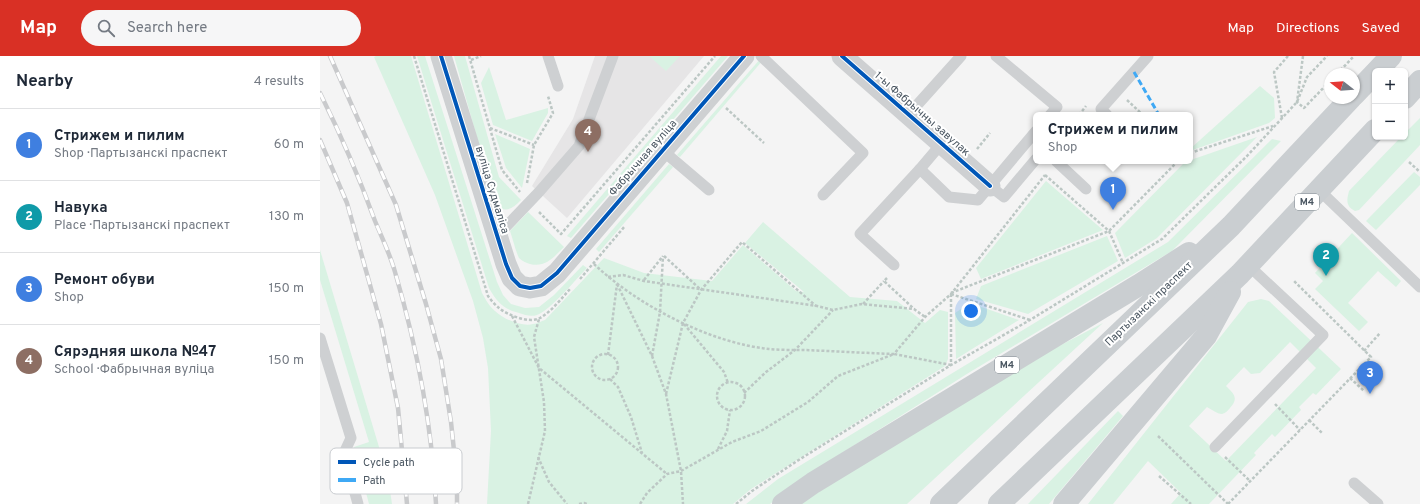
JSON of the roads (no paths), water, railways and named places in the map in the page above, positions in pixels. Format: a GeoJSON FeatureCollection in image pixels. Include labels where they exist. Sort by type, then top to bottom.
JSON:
{"type":"FeatureCollection","features":[{"type":"Feature","properties":{"kind":"main road"},"geometry":{"type":"LineString","coordinates":[[1380,68],[1391,56]]}},
{"type":"Feature","properties":{"kind":"main road"},"geometry":{"type":"LineString","coordinates":[[1360,89],[1372,76]]}},
{"type":"Feature","properties":{"kind":"main road"},"geometry":{"type":"LineString","coordinates":[[1408,95],[1420,82]]}},
{"type":"Feature","properties":{"kind":"main road","name":"Партызанскі праспект"},"geometry":{"type":"LineString","coordinates":[[940,504],[1231,226],[1346,104]]}},
{"type":"Feature","properties":{"kind":"main road","name":"М4"},"geometry":{"type":"LineString","coordinates":[[1064,504],[1206,336],[1244,270],[1372,133]]}},
{"type":"Feature","properties":{"kind":"main road","name":"М4"},"geometry":{"type":"LineString","coordinates":[[783,504],[813,483],[1139,285],[1231,226]]}},
{"type":"Feature","properties":{"kind":"main road"},"geometry":{"type":"LineString","coordinates":[[999,504],[1244,270]]}},
{"type":"Feature","properties":{"kind":"street","name":"вуліца Судмаліса"},"geometry":{"type":"LineString","coordinates":[[440,56],[497,236],[512,278],[520,286],[530,288],[541,286],[557,272]]}},
{"type":"Feature","properties":{"kind":"street","name":"Фабрычная вуліца"},"geometry":{"type":"LineString","coordinates":[[557,272],[744,56]]}},
{"type":"Feature","properties":{"kind":"street","name":"1-ы Фабрычны завулак"},"geometry":{"type":"LineString","coordinates":[[842,56],[990,186]]}},
{"type":"Feature","properties":{"kind":"lane"},"geometry":{"type":"LineString","coordinates":[[548,56],[558,86]]}},
{"type":"Feature","properties":{"kind":"lane"},"geometry":{"type":"LineString","coordinates":[[497,236],[539,192],[579,146],[613,56]]}},
{"type":"Feature","properties":{"kind":"lane"},"geometry":{"type":"LineString","coordinates":[[761,56],[863,153],[823,195]]}},
{"type":"Feature","properties":{"kind":"lane"},"geometry":{"type":"LineString","coordinates":[[909,114],[961,56]]}},
{"type":"Feature","properties":{"kind":"lane"},"geometry":{"type":"LineString","coordinates":[[996,56],[1057,106],[1052,112]]}},
{"type":"Feature","properties":{"kind":"lane"},"geometry":{"type":"LineString","coordinates":[[1104,112],[1101,109],[1148,56]]}},
{"type":"Feature","properties":{"kind":"lane"},"geometry":{"type":"LineString","coordinates":[[920,169],[949,197],[978,200],[1033,135]]}},
{"type":"Feature","properties":{"kind":"lane"},"geometry":{"type":"LineString","coordinates":[[894,265],[860,234],[942,143]]}},
{"type":"Feature","properties":{"kind":"lane"},"geometry":{"type":"LineString","coordinates":[[662,150],[709,190]]}},
{"type":"Feature","properties":{"kind":"lane"},"geometry":{"type":"LineString","coordinates":[[990,186],[1004,197],[1033,163]]}},
{"type":"Feature","properties":{"kind":"lane"},"geometry":{"type":"LineString","coordinates":[[1059,164],[1086,189]]}},
{"type":"Feature","properties":{"kind":"lane"},"geometry":{"type":"LineString","coordinates":[[1318,190],[1420,287]]}},
{"type":"Feature","properties":{"kind":"lane"},"geometry":{"type":"LineString","coordinates":[[1215,447],[1323,335],[1244,270]]}},
{"type":"Feature","properties":{"kind":"lane"},"geometry":{"type":"LineString","coordinates":[[320,338],[351,438],[346,448]]}},
{"type":"Feature","properties":{"kind":"lane"},"geometry":{"type":"LineString","coordinates":[[1354,483],[1378,504]]}},
{"type":"Feature","properties":{"kind":"lane"},"geometry":{"type":"LineString","coordinates":[[355,494],[358,504]]}},
{"type":"Feature","properties":{"kind":"railway"},"geometry":{"type":"LineString","coordinates":[[330,56],[396,205],[441,359],[454,448]]}},
{"type":"Feature","properties":{"kind":"railway"},"geometry":{"type":"LineString","coordinates":[[320,93],[356,172],[395,272],[417,358],[431,448]]}},
{"type":"Feature","properties":{"kind":"railway"},"geometry":{"type":"LineString","coordinates":[[320,140],[347,203],[381,324],[398,408],[402,448]]}},
{"type":"Feature","properties":{"kind":"railway"},"geometry":{"type":"LineString","coordinates":[[406,494],[407,504]]}},
{"type":"Feature","properties":{"kind":"railway"},"geometry":{"type":"LineString","coordinates":[[435,494],[436,504]]}},
{"type":"Feature","properties":{"kind":"railway"},"geometry":{"type":"LineString","coordinates":[[457,494],[457,504]]}},
{"type":"Feature","properties":{"kind":"place","name":"Сярэдняя школа №47"},"geometry":{"type":"Point","coordinates":[588,152]}},
{"type":"Feature","properties":{"kind":"place","name":"Стрижем и пилим"},"geometry":{"type":"Point","coordinates":[1113,210]}},
{"type":"Feature","properties":{"kind":"place","name":"Навука"},"geometry":{"type":"Point","coordinates":[1326,276]}},
{"type":"Feature","properties":{"kind":"place","name":"Ремонт обуви"},"geometry":{"type":"Point","coordinates":[1370,394]}}]}
